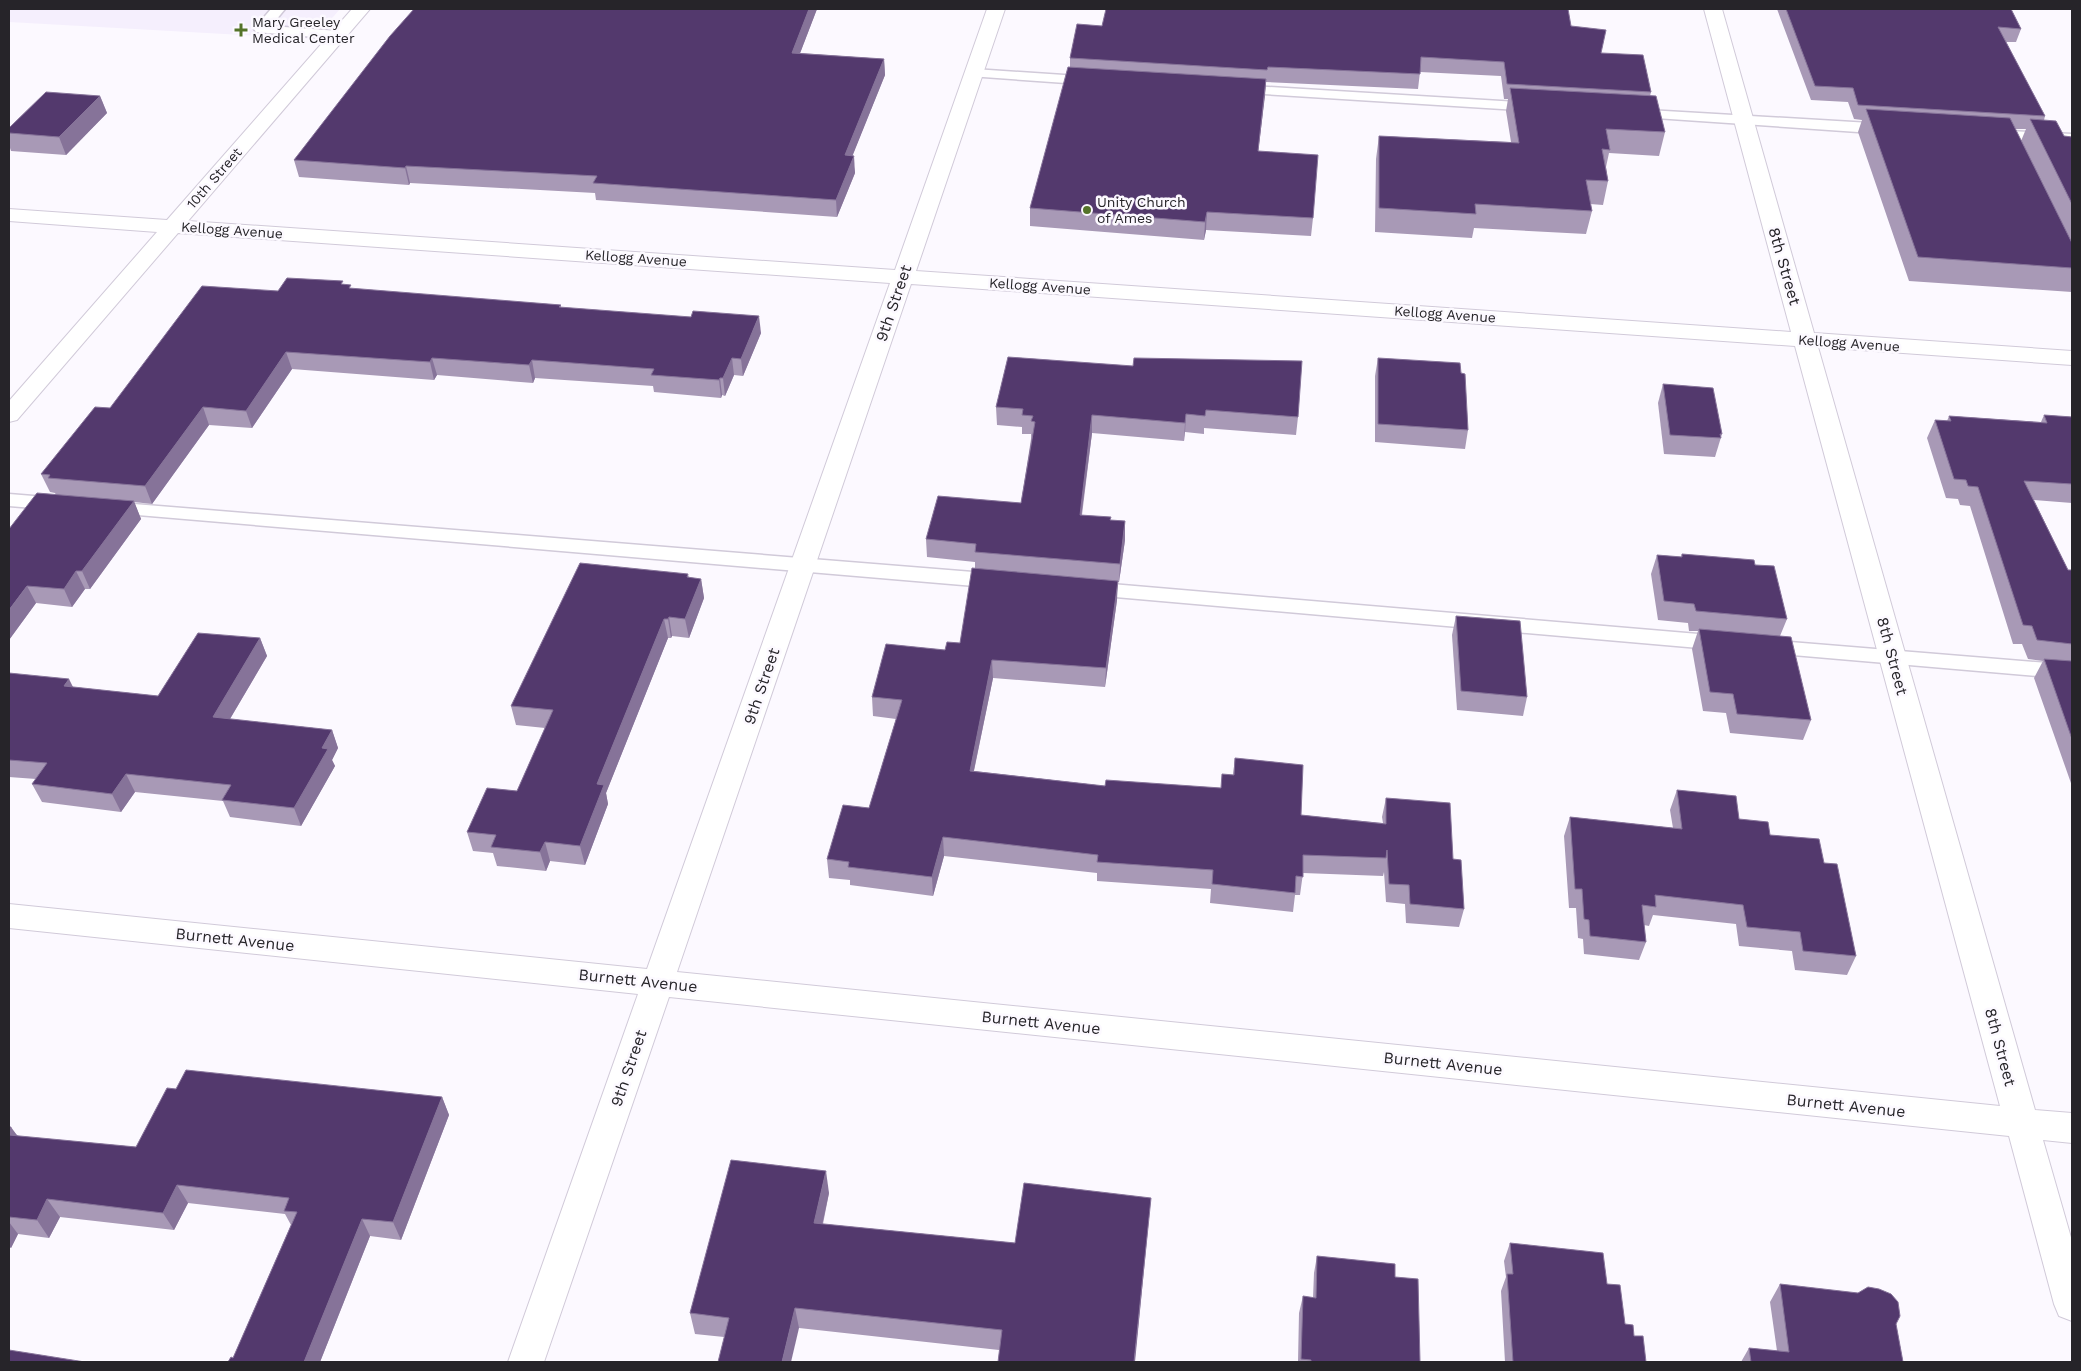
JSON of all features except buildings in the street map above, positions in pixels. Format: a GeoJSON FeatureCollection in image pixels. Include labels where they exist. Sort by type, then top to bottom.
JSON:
{"type":"FeatureCollection","features":[{"type":"Feature","properties":{"kind":"street","name":"10th Street"},"geometry":{"type":"LineString","coordinates":[[9,415],[361,9]]}},
{"type":"Feature","properties":{"kind":"street","name":"9th Street"},"geometry":{"type":"LineString","coordinates":[[526,1362],[996,9]]}},
{"type":"Feature","properties":{"kind":"street","name":"8th Street"},"geometry":{"type":"LineString","coordinates":[[1713,9],[2072,1304]]}},
{"type":"Feature","properties":{"kind":"street","name":"Kellogg Avenue"},"geometry":{"type":"LineString","coordinates":[[9,215],[2072,358]]}},
{"type":"Feature","properties":{"kind":"street","name":"Burnett Avenue"},"geometry":{"type":"LineString","coordinates":[[9,916],[2072,1128]]}},
{"type":"Feature","properties":{"kind":"lane"},"geometry":{"type":"LineString","coordinates":[[278,9],[261,29],[338,35]]}},
{"type":"Feature","properties":{"kind":"lane"},"geometry":{"type":"LineString","coordinates":[[974,74],[1105,82]]}},
{"type":"Feature","properties":{"kind":"lane"},"geometry":{"type":"LineString","coordinates":[[1224,89],[1550,108]]}},
{"type":"Feature","properties":{"kind":"lane"},"geometry":{"type":"LineString","coordinates":[[1619,112],[1900,130]]}},
{"type":"Feature","properties":{"kind":"lane"},"geometry":{"type":"LineString","coordinates":[[1978,134],[2072,139]]}},
{"type":"Feature","properties":{"kind":"lane"},"geometry":{"type":"LineString","coordinates":[[2008,136],[2016,154]]}},
{"type":"Feature","properties":{"kind":"lane"},"geometry":{"type":"LineString","coordinates":[[9,500],[803,564],[1015,583]]}},
{"type":"Feature","properties":{"kind":"lane"},"geometry":{"type":"LineString","coordinates":[[1064,587],[2072,672]]}},
{"type":"Feature","properties":{"kind":"shaded area","name":"Mary Greeley Medical Center"},"geometry":{"type":"Polygon","coordinates":[[[9,9],[340,9],[314,39],[9,22],[9,9]]]}},
{"type":"Feature","properties":{"kind":"place","name":"Mary Greeley Medical Center"},"geometry":{"type":"Point","coordinates":[241,30]}},
{"type":"Feature","properties":{"kind":"place","name":"Unity Church of Ames"},"geometry":{"type":"Point","coordinates":[1087,210]}}]}
